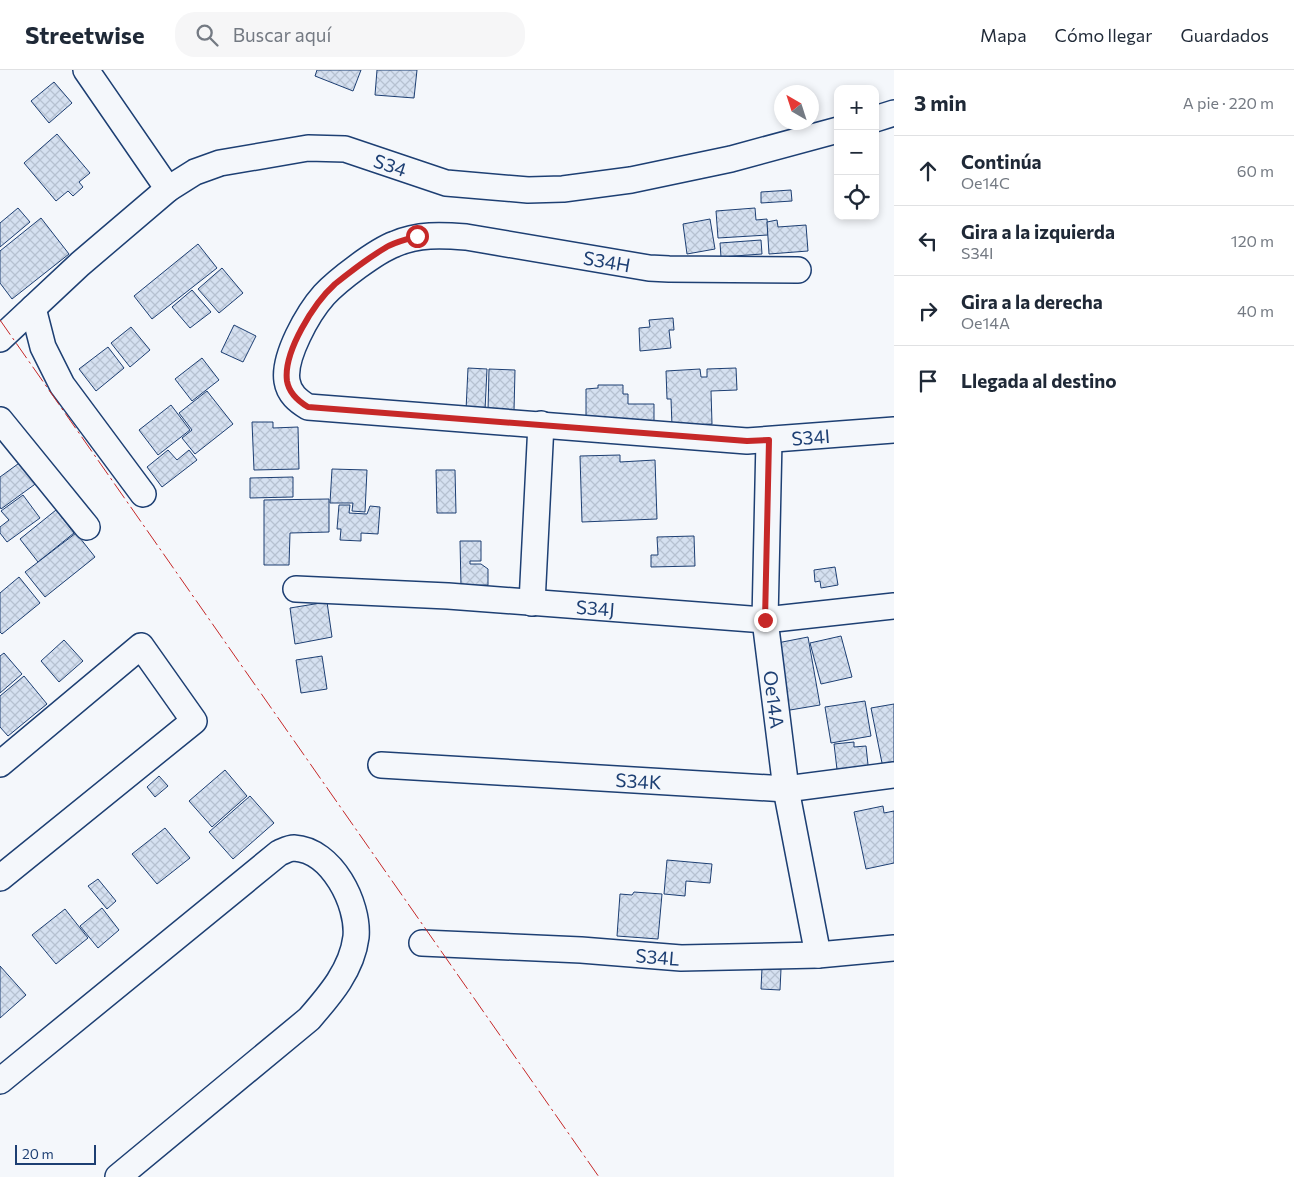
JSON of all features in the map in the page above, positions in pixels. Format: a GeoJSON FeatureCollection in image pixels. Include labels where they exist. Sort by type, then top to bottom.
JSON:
{"type":"FeatureCollection","features":[{"type":"Feature","properties":{"kind":"street"},"geometry":{"type":"LineString","coordinates":[[86,70],[168,189]]}},
{"type":"Feature","properties":{"kind":"street"},"geometry":{"type":"LineString","coordinates":[[879,118],[894,113]]}},
{"type":"Feature","properties":{"kind":"street","name":"S34"},"geometry":{"type":"LineString","coordinates":[[0,340],[80,264],[168,189],[195,172],[220,163],[308,148],[345,148],[446,182],[528,190],[563,189],[631,180],[731,158],[834,131]]}},
{"type":"Feature","properties":{"kind":"street","name":"S34H"},"geometry":{"type":"LineString","coordinates":[[308,407],[299,402],[291,392],[287,371],[293,347],[314,307],[336,284],[385,248],[417,236],[445,235],[466,237],[649,268],[798,270]]}},
{"type":"Feature","properties":{"kind":"street"},"geometry":{"type":"LineString","coordinates":[[33,308],[44,347],[62,385],[143,494]]}},
{"type":"Feature","properties":{"kind":"street","name":"S34I"},"geometry":{"type":"LineString","coordinates":[[308,407],[747,441],[894,430]]}},
{"type":"Feature","properties":{"kind":"street"},"geometry":{"type":"LineString","coordinates":[[0,420],[87,527]]}},
{"type":"Feature","properties":{"kind":"street"},"geometry":{"type":"LineString","coordinates":[[532,603],[541,424]]}},
{"type":"Feature","properties":{"kind":"street","name":"Oe14A"},"geometry":{"type":"LineString","coordinates":[[769,440],[765,620],[786,789],[818,955]]}},
{"type":"Feature","properties":{"kind":"street","name":"S34J"},"geometry":{"type":"LineString","coordinates":[[296,589],[448,596],[765,620],[894,606]]}},
{"type":"Feature","properties":{"kind":"street"},"geometry":{"type":"LineString","coordinates":[[0,764],[141,646],[194,722],[0,878]]}},
{"type":"Feature","properties":{"kind":"street","name":"S34K"},"geometry":{"type":"LineString","coordinates":[[381,764],[786,789],[894,775]]}},
{"type":"Feature","properties":{"kind":"street"},"geometry":{"type":"LineString","coordinates":[[0,1081],[279,852],[293,848],[308,852],[327,864],[339,879],[349,897],[355,916],[356,938],[338,983],[309,1019],[118,1177]]}},
{"type":"Feature","properties":{"kind":"street","name":"S34L"},"geometry":{"type":"LineString","coordinates":[[422,942],[581,950],[681,958],[818,955],[894,948]]}},
{"type":"Feature","properties":{"kind":"building"},"geometry":{"type":"Polygon","coordinates":[[[317,70],[361,70],[353,91],[315,76],[317,70]]]}},
{"type":"Feature","properties":{"kind":"building"},"geometry":{"type":"Polygon","coordinates":[[[377,70],[417,70],[414,98],[375,95],[377,70]]]}},
{"type":"Feature","properties":{"kind":"building"},"geometry":{"type":"Polygon","coordinates":[[[54,82],[72,103],[49,123],[31,101],[54,82]]]}},
{"type":"Feature","properties":{"kind":"building"},"geometry":{"type":"Polygon","coordinates":[[[57,134],[90,173],[79,182],[83,187],[73,196],[68,191],[56,201],[24,163],[57,134]]]}},
{"type":"Feature","properties":{"kind":"building"},"geometry":{"type":"Polygon","coordinates":[[[791,190],[792,201],[761,203],[761,192],[791,190]]]}},
{"type":"Feature","properties":{"kind":"building"},"geometry":{"type":"Polygon","coordinates":[[[18,208],[30,222],[0,247],[0,223],[18,208]]]}},
{"type":"Feature","properties":{"kind":"building"},"geometry":{"type":"Polygon","coordinates":[[[755,208],[756,220],[767,219],[768,235],[718,238],[716,211],[755,208]]]}},
{"type":"Feature","properties":{"kind":"building"},"geometry":{"type":"Polygon","coordinates":[[[41,218],[69,254],[12,299],[0,283],[0,251],[41,218]]]}},
{"type":"Feature","properties":{"kind":"building"},"geometry":{"type":"Polygon","coordinates":[[[710,219],[715,249],[687,254],[683,224],[710,219]]]}},
{"type":"Feature","properties":{"kind":"building"},"geometry":{"type":"Polygon","coordinates":[[[777,220],[778,227],[806,225],[808,251],[769,254],[767,222],[777,220]]]}},
{"type":"Feature","properties":{"kind":"building"},"geometry":{"type":"Polygon","coordinates":[[[761,240],[762,254],[721,257],[720,243],[761,240]]]}},
{"type":"Feature","properties":{"kind":"building"},"geometry":{"type":"Polygon","coordinates":[[[198,244],[217,268],[152,319],[134,296],[198,244]]]}},
{"type":"Feature","properties":{"kind":"building"},"geometry":{"type":"Polygon","coordinates":[[[222,268],[243,293],[219,313],[198,289],[222,268]]]}},
{"type":"Feature","properties":{"kind":"building"},"geometry":{"type":"Polygon","coordinates":[[[192,290],[211,312],[190,328],[172,307],[192,290]]]}},
{"type":"Feature","properties":{"kind":"building"},"geometry":{"type":"Polygon","coordinates":[[[673,318],[674,330],[669,330],[671,348],[640,351],[639,328],[650,327],[649,320],[673,318]]]}},
{"type":"Feature","properties":{"kind":"building"},"geometry":{"type":"Polygon","coordinates":[[[234,325],[256,336],[243,362],[221,352],[234,325]]]}},
{"type":"Feature","properties":{"kind":"building"},"geometry":{"type":"Polygon","coordinates":[[[131,327],[150,350],[130,367],[111,343],[131,327]]]}},
{"type":"Feature","properties":{"kind":"building"},"geometry":{"type":"Polygon","coordinates":[[[108,347],[124,368],[96,391],[79,369],[108,347]]]}},
{"type":"Feature","properties":{"kind":"building"},"geometry":{"type":"Polygon","coordinates":[[[202,358],[219,380],[192,401],[175,379],[202,358]]]}},
{"type":"Feature","properties":{"kind":"building"},"geometry":{"type":"Polygon","coordinates":[[[468,368],[487,369],[485,410],[466,410],[468,368]]]}},
{"type":"Feature","properties":{"kind":"building"},"geometry":{"type":"Polygon","coordinates":[[[736,368],[737,390],[711,391],[712,424],[672,426],[671,399],[667,399],[666,371],[700,369],[701,377],[707,377],[707,369],[736,368]]]}},
{"type":"Feature","properties":{"kind":"building"},"geometry":{"type":"Polygon","coordinates":[[[489,369],[515,370],[514,411],[488,411],[489,369]]]}},
{"type":"Feature","properties":{"kind":"building"},"geometry":{"type":"Polygon","coordinates":[[[598,385],[623,385],[623,394],[628,394],[628,404],[654,404],[654,423],[586,425],[586,389],[598,388],[598,385]]]}},
{"type":"Feature","properties":{"kind":"building"},"geometry":{"type":"Polygon","coordinates":[[[207,391],[233,424],[195,454],[182,438],[192,430],[179,413],[207,391]]]}},
{"type":"Feature","properties":{"kind":"building"},"geometry":{"type":"Polygon","coordinates":[[[171,405],[190,430],[158,455],[139,430],[171,405]]]}},
{"type":"Feature","properties":{"kind":"building"},"geometry":{"type":"Polygon","coordinates":[[[252,422],[273,422],[273,428],[298,427],[299,469],[254,470],[252,422]]]}},
{"type":"Feature","properties":{"kind":"building"},"geometry":{"type":"Polygon","coordinates":[[[168,450],[177,460],[189,450],[197,460],[162,487],[147,467],[168,450]]]}},
{"type":"Feature","properties":{"kind":"building"},"geometry":{"type":"Polygon","coordinates":[[[620,455],[620,462],[655,460],[657,519],[582,522],[580,456],[620,455]]]}},
{"type":"Feature","properties":{"kind":"building"},"geometry":{"type":"Polygon","coordinates":[[[22,461],[38,482],[1,509],[0,477],[22,461]]]}},
{"type":"Feature","properties":{"kind":"building"},"geometry":{"type":"Polygon","coordinates":[[[332,469],[367,470],[365,512],[352,511],[353,503],[330,503],[332,469]]]}},
{"type":"Feature","properties":{"kind":"building"},"geometry":{"type":"Polygon","coordinates":[[[436,470],[455,470],[456,513],[437,513],[436,470]]]}},
{"type":"Feature","properties":{"kind":"building"},"geometry":{"type":"Polygon","coordinates":[[[293,477],[293,497],[250,498],[250,478],[293,477]]]}},
{"type":"Feature","properties":{"kind":"building"},"geometry":{"type":"Polygon","coordinates":[[[23,495],[40,518],[7,542],[0,533],[0,527],[9,520],[1,511],[23,495]]]}},
{"type":"Feature","properties":{"kind":"building"},"geometry":{"type":"Polygon","coordinates":[[[329,499],[329,532],[290,533],[289,565],[264,565],[264,500],[329,499]]]}},
{"type":"Feature","properties":{"kind":"building"},"geometry":{"type":"Polygon","coordinates":[[[339,505],[350,505],[349,513],[367,514],[370,506],[380,507],[378,534],[361,533],[361,541],[340,540],[341,529],[337,529],[339,505]]]}},
{"type":"Feature","properties":{"kind":"building"},"geometry":{"type":"Polygon","coordinates":[[[56,510],[74,533],[38,562],[20,539],[56,510]]]}},
{"type":"Feature","properties":{"kind":"building"},"geometry":{"type":"Polygon","coordinates":[[[76,533],[95,557],[45,597],[25,572],[76,533]]]}},
{"type":"Feature","properties":{"kind":"building"},"geometry":{"type":"Polygon","coordinates":[[[694,536],[695,566],[651,567],[651,555],[658,555],[657,537],[694,536]]]}},
{"type":"Feature","properties":{"kind":"building"},"geometry":{"type":"Polygon","coordinates":[[[460,541],[481,541],[481,561],[470,561],[470,564],[481,564],[488,569],[488,585],[461,586],[460,541]]]}},
{"type":"Feature","properties":{"kind":"building"},"geometry":{"type":"Polygon","coordinates":[[[835,567],[838,585],[821,588],[820,581],[815,582],[814,570],[835,567]]]}},
{"type":"Feature","properties":{"kind":"building"},"geometry":{"type":"Polygon","coordinates":[[[19,577],[40,603],[2,634],[0,632],[0,593],[19,577]]]}},
{"type":"Feature","properties":{"kind":"building"},"geometry":{"type":"Polygon","coordinates":[[[327,602],[332,637],[295,644],[290,608],[327,602]]]}},
{"type":"Feature","properties":{"kind":"building"},"geometry":{"type":"Polygon","coordinates":[[[841,636],[852,677],[821,684],[810,643],[841,636]]]}},
{"type":"Feature","properties":{"kind":"building"},"geometry":{"type":"Polygon","coordinates":[[[808,637],[820,705],[784,711],[772,644],[808,637]]]}},
{"type":"Feature","properties":{"kind":"building"},"geometry":{"type":"Polygon","coordinates":[[[64,640],[83,661],[59,682],[41,661],[64,640]]]}},
{"type":"Feature","properties":{"kind":"building"},"geometry":{"type":"Polygon","coordinates":[[[4,653],[22,674],[0,693],[0,656],[4,653]]]}},
{"type":"Feature","properties":{"kind":"building"},"geometry":{"type":"Polygon","coordinates":[[[322,656],[327,689],[301,693],[296,660],[322,656]]]}},
{"type":"Feature","properties":{"kind":"building"},"geometry":{"type":"Polygon","coordinates":[[[24,676],[47,704],[8,736],[0,727],[0,696],[24,676]]]}},
{"type":"Feature","properties":{"kind":"building"},"geometry":{"type":"Polygon","coordinates":[[[865,701],[871,736],[831,743],[825,707],[865,701]]]}},
{"type":"Feature","properties":{"kind":"building"},"geometry":{"type":"Polygon","coordinates":[[[894,704],[894,766],[883,768],[871,708],[894,704]]]}},
{"type":"Feature","properties":{"kind":"building"},"geometry":{"type":"Polygon","coordinates":[[[854,742],[854,747],[866,746],[869,774],[838,778],[834,744],[854,742]]]}},
{"type":"Feature","properties":{"kind":"building"},"geometry":{"type":"Polygon","coordinates":[[[225,770],[247,796],[212,827],[189,801],[225,770]]]}},
{"type":"Feature","properties":{"kind":"building"},"geometry":{"type":"Polygon","coordinates":[[[159,776],[168,786],[155,797],[147,787],[159,776]]]}},
{"type":"Feature","properties":{"kind":"building"},"geometry":{"type":"Polygon","coordinates":[[[250,796],[274,823],[233,859],[209,832],[250,796]]]}},
{"type":"Feature","properties":{"kind":"building"},"geometry":{"type":"Polygon","coordinates":[[[883,806],[884,813],[894,811],[894,863],[866,869],[854,812],[883,806]]]}},
{"type":"Feature","properties":{"kind":"building"},"geometry":{"type":"Polygon","coordinates":[[[165,828],[190,858],[157,884],[132,854],[165,828]]]}},
{"type":"Feature","properties":{"kind":"building"},"geometry":{"type":"Polygon","coordinates":[[[667,860],[712,864],[710,883],[686,881],[685,896],[664,894],[667,860]]]}},
{"type":"Feature","properties":{"kind":"building"},"geometry":{"type":"Polygon","coordinates":[[[98,879],[116,901],[107,909],[88,886],[98,879]]]}},
{"type":"Feature","properties":{"kind":"building"},"geometry":{"type":"Polygon","coordinates":[[[634,892],[662,894],[658,939],[617,936],[620,894],[632,895],[634,892]]]}},
{"type":"Feature","properties":{"kind":"building"},"geometry":{"type":"Polygon","coordinates":[[[102,908],[119,930],[98,948],[80,926],[102,908]]]}},
{"type":"Feature","properties":{"kind":"building"},"geometry":{"type":"Polygon","coordinates":[[[65,909],[88,938],[56,964],[32,935],[65,909]]]}},
{"type":"Feature","properties":{"kind":"building"},"geometry":{"type":"Polygon","coordinates":[[[0,966],[26,995],[0,1018],[0,966]]]}},
{"type":"Feature","properties":{"kind":"building"},"geometry":{"type":"Polygon","coordinates":[[[762,968],[781,969],[780,990],[761,989],[762,968]]]}},
{"type":"Feature","properties":{"kind":"power"},"geometry":{"type":"LineString","coordinates":[[0,320],[599,1177]]}},
{"type":"Feature","properties":{"kind":"route"},"geometry":{"type":"LineString","coordinates":[[417,236],[385,248],[336,284],[314,307],[293,347],[287,371],[291,392],[299,402],[308,407],[747,441],[769,440],[765,620]]}}]}
